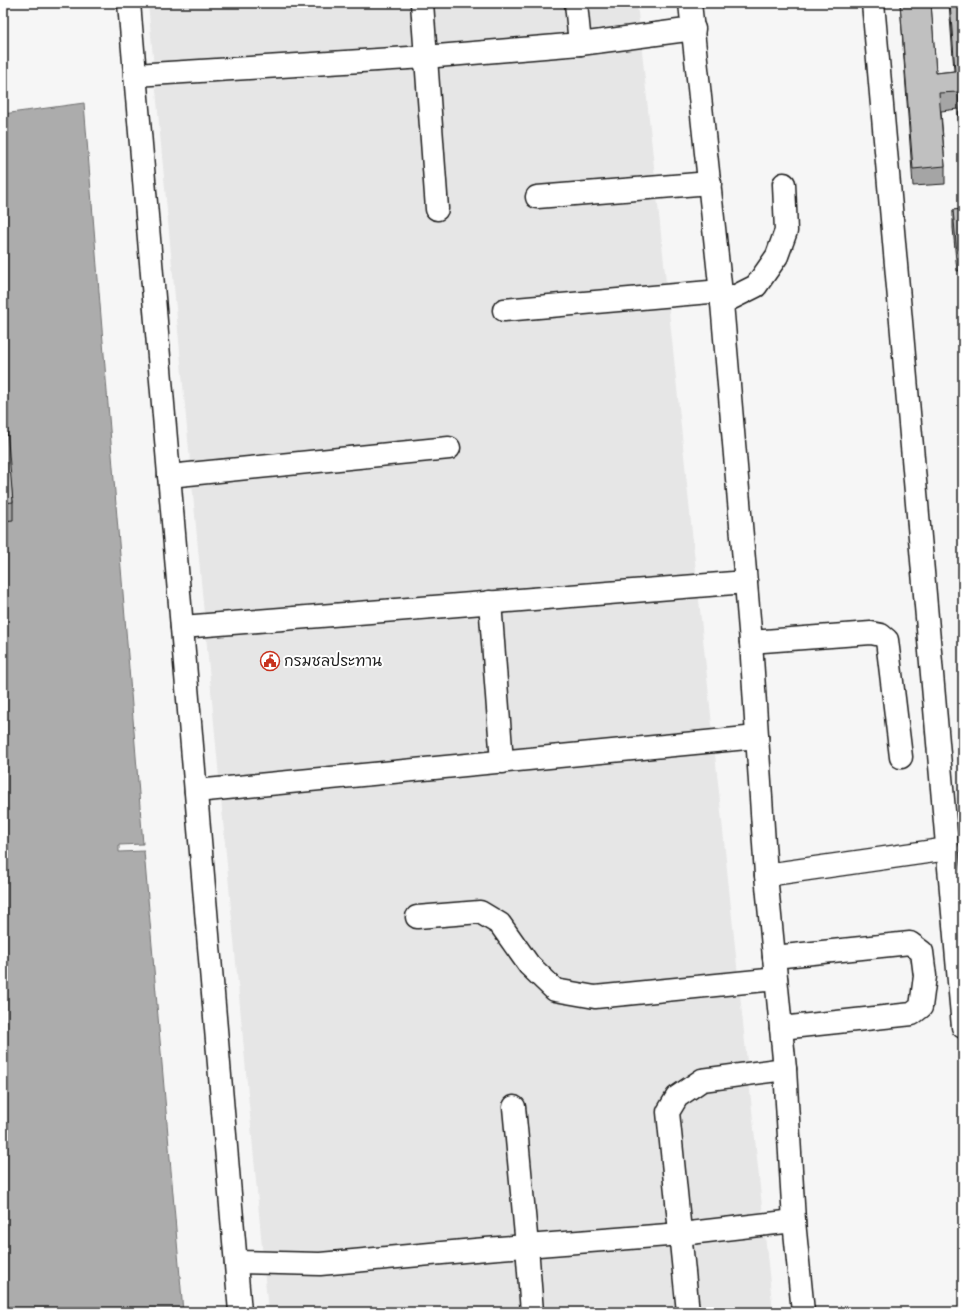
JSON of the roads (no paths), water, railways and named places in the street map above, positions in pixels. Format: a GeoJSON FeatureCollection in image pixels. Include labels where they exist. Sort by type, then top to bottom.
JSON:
{"type":"FeatureCollection","features":[{"type":"Feature","properties":{"kind":"lane"},"geometry":{"type":"LineString","coordinates":[[129,3],[240,1312]]}},
{"type":"Feature","properties":{"kind":"lane"},"geometry":{"type":"LineString","coordinates":[[424,3],[426,57],[437,209]]}},
{"type":"Feature","properties":{"kind":"lane"},"geometry":{"type":"LineString","coordinates":[[576,3],[580,44]]}},
{"type":"Feature","properties":{"kind":"lane"},"geometry":{"type":"LineString","coordinates":[[690,3],[710,183],[746,582],[766,875],[786,1069],[794,1221],[803,1312]]}},
{"type":"Feature","properties":{"kind":"lane"},"geometry":{"type":"LineString","coordinates":[[873,3],[963,1027]]}},
{"type":"Feature","properties":{"kind":"lane"},"geometry":{"type":"LineString","coordinates":[[135,75],[426,57],[580,44],[694,29]]}},
{"type":"Feature","properties":{"kind":"lane"},"geometry":{"type":"LineString","coordinates":[[537,196],[710,183]]}},
{"type":"Feature","properties":{"kind":"lane"},"geometry":{"type":"LineString","coordinates":[[504,310],[721,297],[756,286],[777,256],[786,231],[784,184]]}},
{"type":"Feature","properties":{"kind":"lane"},"geometry":{"type":"LineString","coordinates":[[169,476],[449,448]]}},
{"type":"Feature","properties":{"kind":"lane"},"geometry":{"type":"LineString","coordinates":[[182,627],[746,582]]}},
{"type":"Feature","properties":{"kind":"lane"},"geometry":{"type":"LineString","coordinates":[[490,602],[502,762]]}},
{"type":"Feature","properties":{"kind":"lane"},"geometry":{"type":"LineString","coordinates":[[751,642],[871,633],[881,635],[887,640],[901,757]]}},
{"type":"Feature","properties":{"kind":"lane"},"geometry":{"type":"LineString","coordinates":[[196,791],[757,737]]}},
{"type":"Feature","properties":{"kind":"lane"},"geometry":{"type":"LineString","coordinates":[[766,875],[948,849]]}},
{"type":"Feature","properties":{"kind":"lane"},"geometry":{"type":"LineString","coordinates":[[417,917],[480,912],[500,924],[529,965],[554,990],[595,997],[776,979]]}},
{"type":"Feature","properties":{"kind":"lane"},"geometry":{"type":"LineString","coordinates":[[774,957],[910,943],[922,952],[925,976],[921,1007],[912,1014],[781,1028]]}},
{"type":"Feature","properties":{"kind":"lane"},"geometry":{"type":"LineString","coordinates":[[688,1312],[668,1112],[677,1097],[702,1080],[786,1069]]}},
{"type":"Feature","properties":{"kind":"lane"},"geometry":{"type":"LineString","coordinates":[[514,1107],[532,1312]]}},
{"type":"Feature","properties":{"kind":"lane"},"geometry":{"type":"LineString","coordinates":[[236,1262],[320,1264],[681,1234],[794,1221]]}},
{"type":"Feature","properties":{"kind":"place","name":"กรมชลประทาน"},"geometry":{"type":"Point","coordinates":[270,661]}}]}
